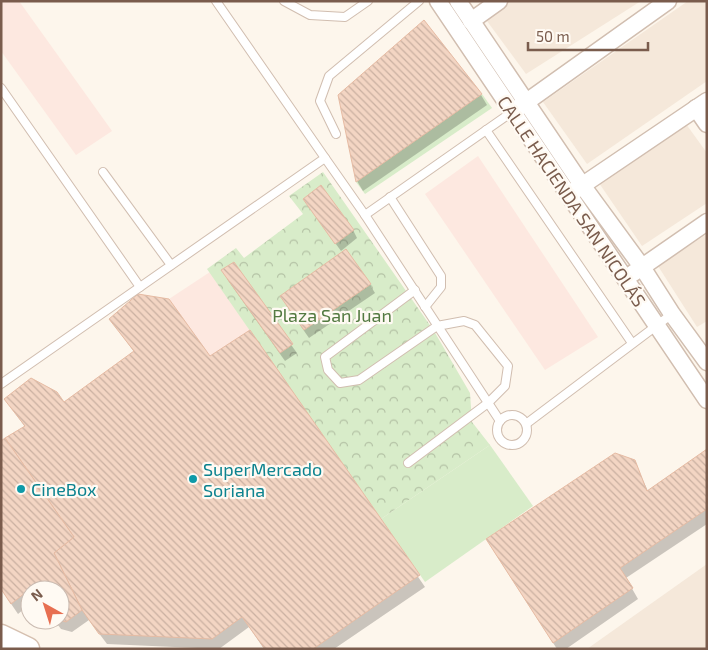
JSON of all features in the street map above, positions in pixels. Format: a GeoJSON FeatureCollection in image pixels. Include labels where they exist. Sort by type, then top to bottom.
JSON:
{"type":"FeatureCollection","features":[{"type":"Feature","properties":{"kind":"street","name":"CALLE HACIENDA SAN NICOLÁS"},"geometry":{"type":"LineString","coordinates":[[438,1],[707,400]]}},
{"type":"Feature","properties":{"kind":"street","name":"CALLE HACIENDA SAN NICOLÁS"},"geometry":{"type":"LineString","coordinates":[[458,1],[582,185],[642,267],[672,314],[704,352]]}},
{"type":"Feature","properties":{"kind":"street"},"geometry":{"type":"LineString","coordinates":[[471,21],[500,1]]}},
{"type":"Feature","properties":{"kind":"street"},"geometry":{"type":"LineString","coordinates":[[512,112],[668,1]]}},
{"type":"Feature","properties":{"kind":"street"},"geometry":{"type":"LineString","coordinates":[[568,196],[701,104],[707,124]]}},
{"type":"Feature","properties":{"kind":"street"},"geometry":{"type":"LineString","coordinates":[[625,279],[707,222]]}},
{"type":"Feature","properties":{"kind":"street"},"geometry":{"type":"LineString","coordinates":[[680,362],[704,352]]}},
{"type":"Feature","properties":{"kind":"street"},"geometry":{"type":"LineString","coordinates":[[1,636],[28,649]]}},
{"type":"Feature","properties":{"kind":"lane"},"geometry":{"type":"LineString","coordinates":[[216,1],[365,214],[500,421]]}},
{"type":"Feature","properties":{"kind":"lane"},"geometry":{"type":"LineString","coordinates":[[284,1],[310,15],[345,16],[368,1]]}},
{"type":"Feature","properties":{"kind":"lane"},"geometry":{"type":"LineString","coordinates":[[336,134],[320,101],[329,76],[419,1]]}},
{"type":"Feature","properties":{"kind":"lane"},"geometry":{"type":"LineString","coordinates":[[1,88],[140,287]]}},
{"type":"Feature","properties":{"kind":"lane"},"geometry":{"type":"LineString","coordinates":[[365,214],[512,112]]}},
{"type":"Feature","properties":{"kind":"lane"},"geometry":{"type":"LineString","coordinates":[[486,130],[632,343]]}},
{"type":"Feature","properties":{"kind":"lane"},"geometry":{"type":"LineString","coordinates":[[1,384],[325,158]]}},
{"type":"Feature","properties":{"kind":"lane"},"geometry":{"type":"LineString","coordinates":[[102,172],[171,265]]}},
{"type":"Feature","properties":{"kind":"lane"},"geometry":{"type":"LineString","coordinates":[[390,198],[441,276],[441,287],[426,307]]}},
{"type":"Feature","properties":{"kind":"lane"},"geometry":{"type":"LineString","coordinates":[[408,463],[488,402],[504,386],[508,366],[475,325],[464,321],[437,326],[359,380],[340,384],[328,370],[325,357],[414,290]]}},
{"type":"Feature","properties":{"kind":"lane"},"geometry":{"type":"LineString","coordinates":[[526,424],[672,314]]}},
{"type":"Feature","properties":{"kind":"lane"},"geometry":{"type":"LineString","coordinates":[[519,416],[526,424],[525,438],[517,444],[508,445],[503,443],[498,435],[497,430],[500,421],[504,417],[519,416]]}},
{"type":"Feature","properties":{"kind":"shaded area"},"geometry":{"type":"Polygon","coordinates":[[[1,1],[19,1],[112,131],[76,155],[1,51],[1,1]]]}},
{"type":"Feature","properties":{"kind":"shaded area"},"geometry":{"type":"Polygon","coordinates":[[[507,1],[641,1],[526,74],[484,17],[507,1]]]}},
{"type":"Feature","properties":{"kind":"shaded area"},"geometry":{"type":"Polygon","coordinates":[[[688,1],[707,1],[707,81],[587,164],[543,102],[688,1]]]}},
{"type":"Feature","properties":{"kind":"shaded area"},"geometry":{"type":"Polygon","coordinates":[[[686,124],[707,153],[707,203],[642,246],[599,183],[686,124]]]}},
{"type":"Feature","properties":{"kind":"shaded area"},"geometry":{"type":"Polygon","coordinates":[[[478,156],[598,337],[545,370],[425,194],[478,156]]]}},
{"type":"Feature","properties":{"kind":"shaded area"},"geometry":{"type":"Polygon","coordinates":[[[707,234],[707,321],[697,327],[658,266],[707,234]]]}},
{"type":"Feature","properties":{"kind":"shaded area"},"geometry":{"type":"Polygon","coordinates":[[[210,272],[250,330],[210,356],[169,299],[210,272]]]}},
{"type":"Feature","properties":{"kind":"shaded area"},"geometry":{"type":"Polygon","coordinates":[[[707,564],[707,649],[587,649],[707,564]]]}},
{"type":"Feature","properties":{"kind":"green space"},"geometry":{"type":"Polygon","coordinates":[[[482,94],[492,108],[365,194],[356,182],[482,94]]]}},
{"type":"Feature","properties":{"kind":"green space","name":"Plaza San Juan"},"geometry":{"type":"Polygon","coordinates":[[[323,172],[434,331],[470,393],[472,422],[490,445],[381,519],[207,269],[236,248],[244,258],[303,214],[289,196],[323,172]]]}},
{"type":"Feature","properties":{"kind":"green space"},"geometry":{"type":"Polygon","coordinates":[[[490,445],[533,506],[425,582],[381,519],[490,445]]]}},
{"type":"Feature","properties":{"kind":"building"},"geometry":{"type":"Polygon","coordinates":[[[424,20],[482,94],[356,182],[338,95],[424,20]]]}},
{"type":"Feature","properties":{"kind":"building"},"geometry":{"type":"Polygon","coordinates":[[[321,185],[354,230],[335,244],[303,199],[321,185]]]}},
{"type":"Feature","properties":{"kind":"building"},"geometry":{"type":"Polygon","coordinates":[[[346,249],[371,284],[304,330],[280,296],[346,249]]]}},
{"type":"Feature","properties":{"kind":"building"},"geometry":{"type":"Polygon","coordinates":[[[234,262],[293,344],[280,353],[221,270],[234,262]]]}},
{"type":"Feature","properties":{"kind":"building","name":"SuperMercado Soriana"},"geometry":{"type":"Polygon","coordinates":[[[138,294],[169,299],[210,356],[250,330],[420,575],[313,649],[265,649],[242,617],[212,639],[99,634],[82,610],[70,586],[70,580],[67,580],[54,553],[74,537],[5,438],[25,426],[4,399],[31,378],[57,392],[64,402],[134,351],[109,319],[138,294]]]}},
{"type":"Feature","properties":{"kind":"building","name":"CineBox"},"geometry":{"type":"Polygon","coordinates":[[[5,438],[74,537],[54,553],[67,580],[20,580],[20,597],[11,604],[1,589],[1,441],[5,438]]]}},
{"type":"Feature","properties":{"kind":"building"},"geometry":{"type":"Polygon","coordinates":[[[707,449],[707,509],[620,568],[633,588],[553,643],[486,539],[615,453],[635,460],[647,491],[707,449]]]}},
{"type":"Feature","properties":{"kind":"building","name":"CineBox"},"geometry":{"type":"Polygon","coordinates":[[[70,586],[82,610],[70,619],[70,586]]]}},
{"type":"Feature","properties":{"kind":"place","name":"SuperMercado Soriana"},"geometry":{"type":"Point","coordinates":[193,479]}},
{"type":"Feature","properties":{"kind":"place","name":"CineBox"},"geometry":{"type":"Point","coordinates":[21,489]}}]}
